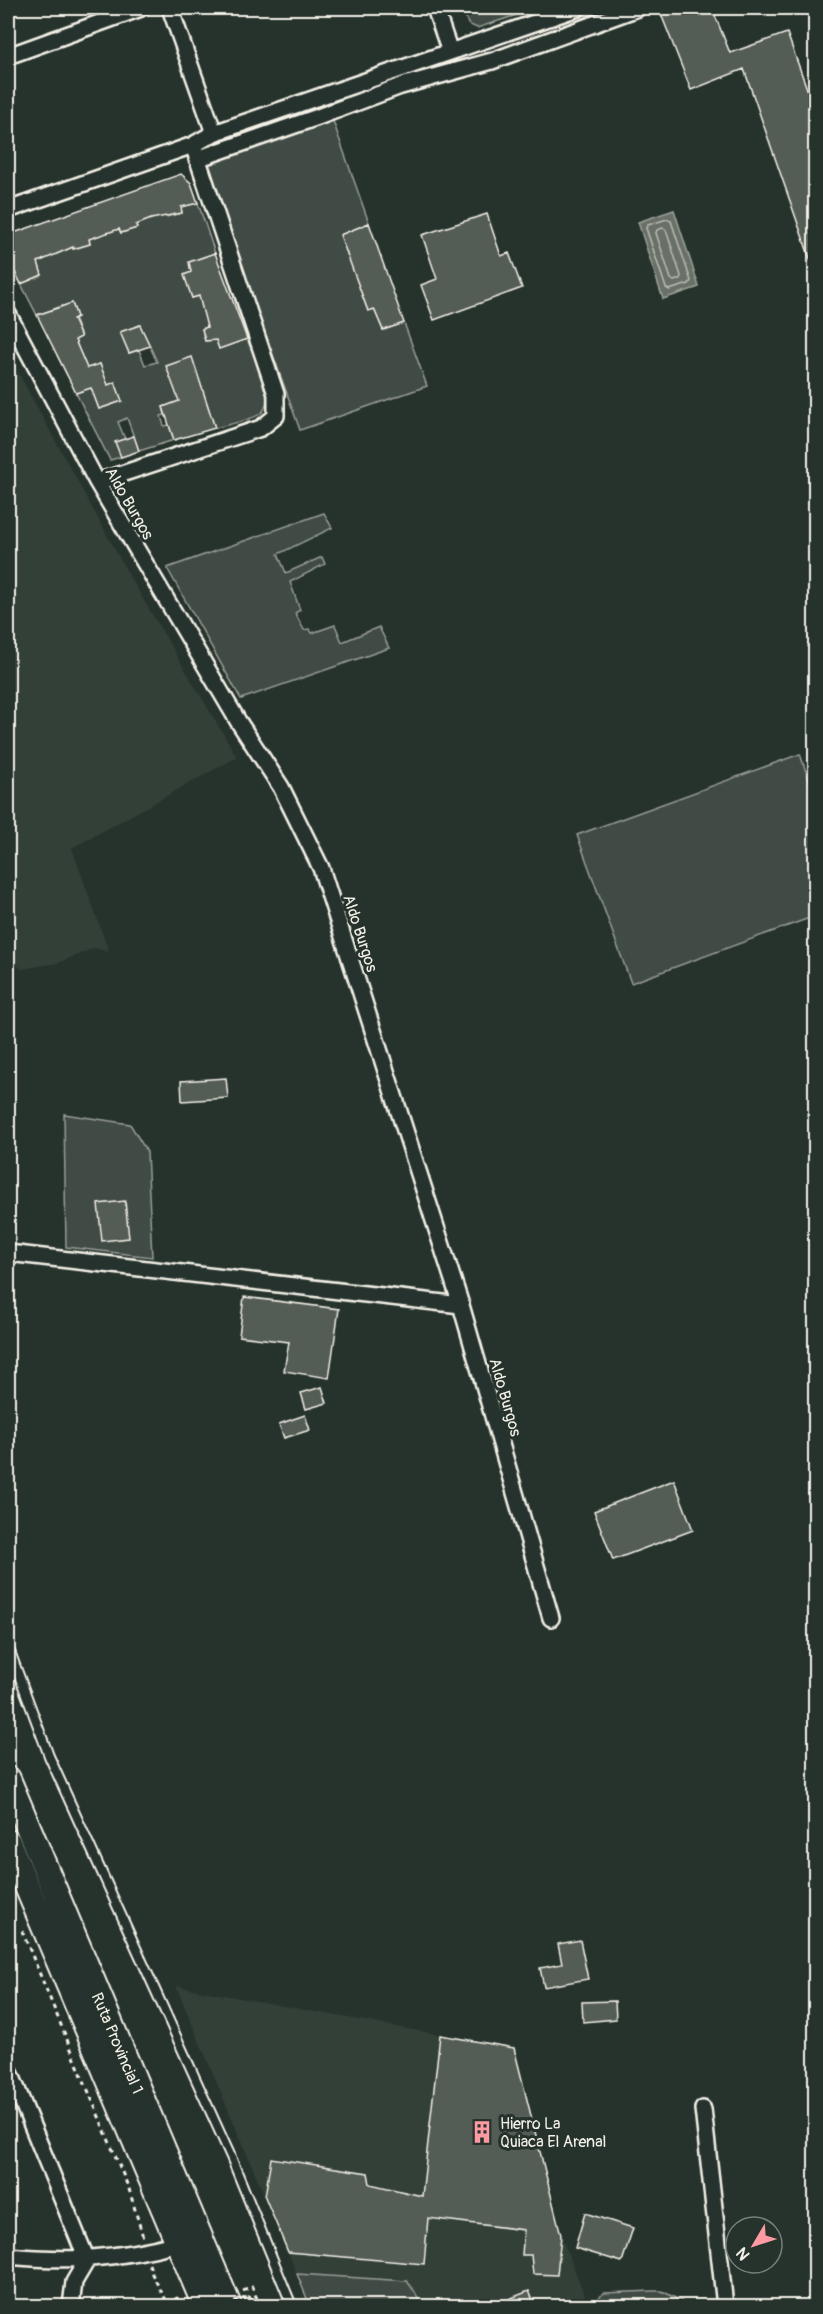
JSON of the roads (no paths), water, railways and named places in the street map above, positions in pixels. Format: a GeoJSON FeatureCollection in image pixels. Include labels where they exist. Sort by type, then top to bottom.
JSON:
{"type":"FeatureCollection","features":[{"type":"Feature","properties":{"kind":"main road","name":"Ruta Provincial 1"},"geometry":{"type":"LineString","coordinates":[[8,1779],[235,2303]]}},
{"type":"Feature","properties":{"kind":"main road","name":"Ruta Provincial 1"},"geometry":{"type":"LineString","coordinates":[[8,1842],[205,2307]]}},
{"type":"Feature","properties":{"kind":"street"},"geometry":{"type":"LineString","coordinates":[[8,56],[141,8]]}},
{"type":"Feature","properties":{"kind":"street"},"geometry":{"type":"LineString","coordinates":[[170,8],[214,133]]}},
{"type":"Feature","properties":{"kind":"street"},"geometry":{"type":"LineString","coordinates":[[435,8],[450,52]]}},
{"type":"Feature","properties":{"kind":"street"},"geometry":{"type":"LineString","coordinates":[[195,152],[214,133],[578,8]]}},
{"type":"Feature","properties":{"kind":"street"},"geometry":{"type":"LineString","coordinates":[[8,210],[195,152],[318,117],[401,86],[492,61],[638,8]]}},
{"type":"Feature","properties":{"kind":"street"},"geometry":{"type":"LineString","coordinates":[[97,482],[261,428],[276,416],[276,394],[195,152]]}},
{"type":"Feature","properties":{"kind":"street","name":"Aldo Burgos"},"geometry":{"type":"LineString","coordinates":[[8,314],[97,482],[238,721],[281,787],[321,868],[461,1305],[551,1618]]}},
{"type":"Feature","properties":{"kind":"street"},"geometry":{"type":"LineString","coordinates":[[8,1253],[461,1305]]}},
{"type":"Feature","properties":{"kind":"street"},"geometry":{"type":"LineString","coordinates":[[8,2067],[87,2260]]}},
{"type":"Feature","properties":{"kind":"street"},"geometry":{"type":"LineString","coordinates":[[703,2109],[724,2307]]}},
{"type":"Feature","properties":{"kind":"street"},"geometry":{"type":"LineString","coordinates":[[8,2256],[87,2260],[146,2251],[178,2243]]}},
{"type":"Feature","properties":{"kind":"street"},"geometry":{"type":"LineString","coordinates":[[71,2307],[74,2282],[87,2260]]}},
{"type":"Feature","properties":{"kind":"lane"},"geometry":{"type":"LineString","coordinates":[[8,1646],[49,1756],[231,2157],[292,2307]]}},
{"type":"Feature","properties":{"kind":"water"},"geometry":{"type":"Polygon","coordinates":[[[674,210],[699,287],[663,299],[638,222],[674,210]]]}},
{"type":"Feature","properties":{"kind":"place","name":"Hierro La Quiaca El Arenal"},"geometry":{"type":"Point","coordinates":[482,2132]}}]}
